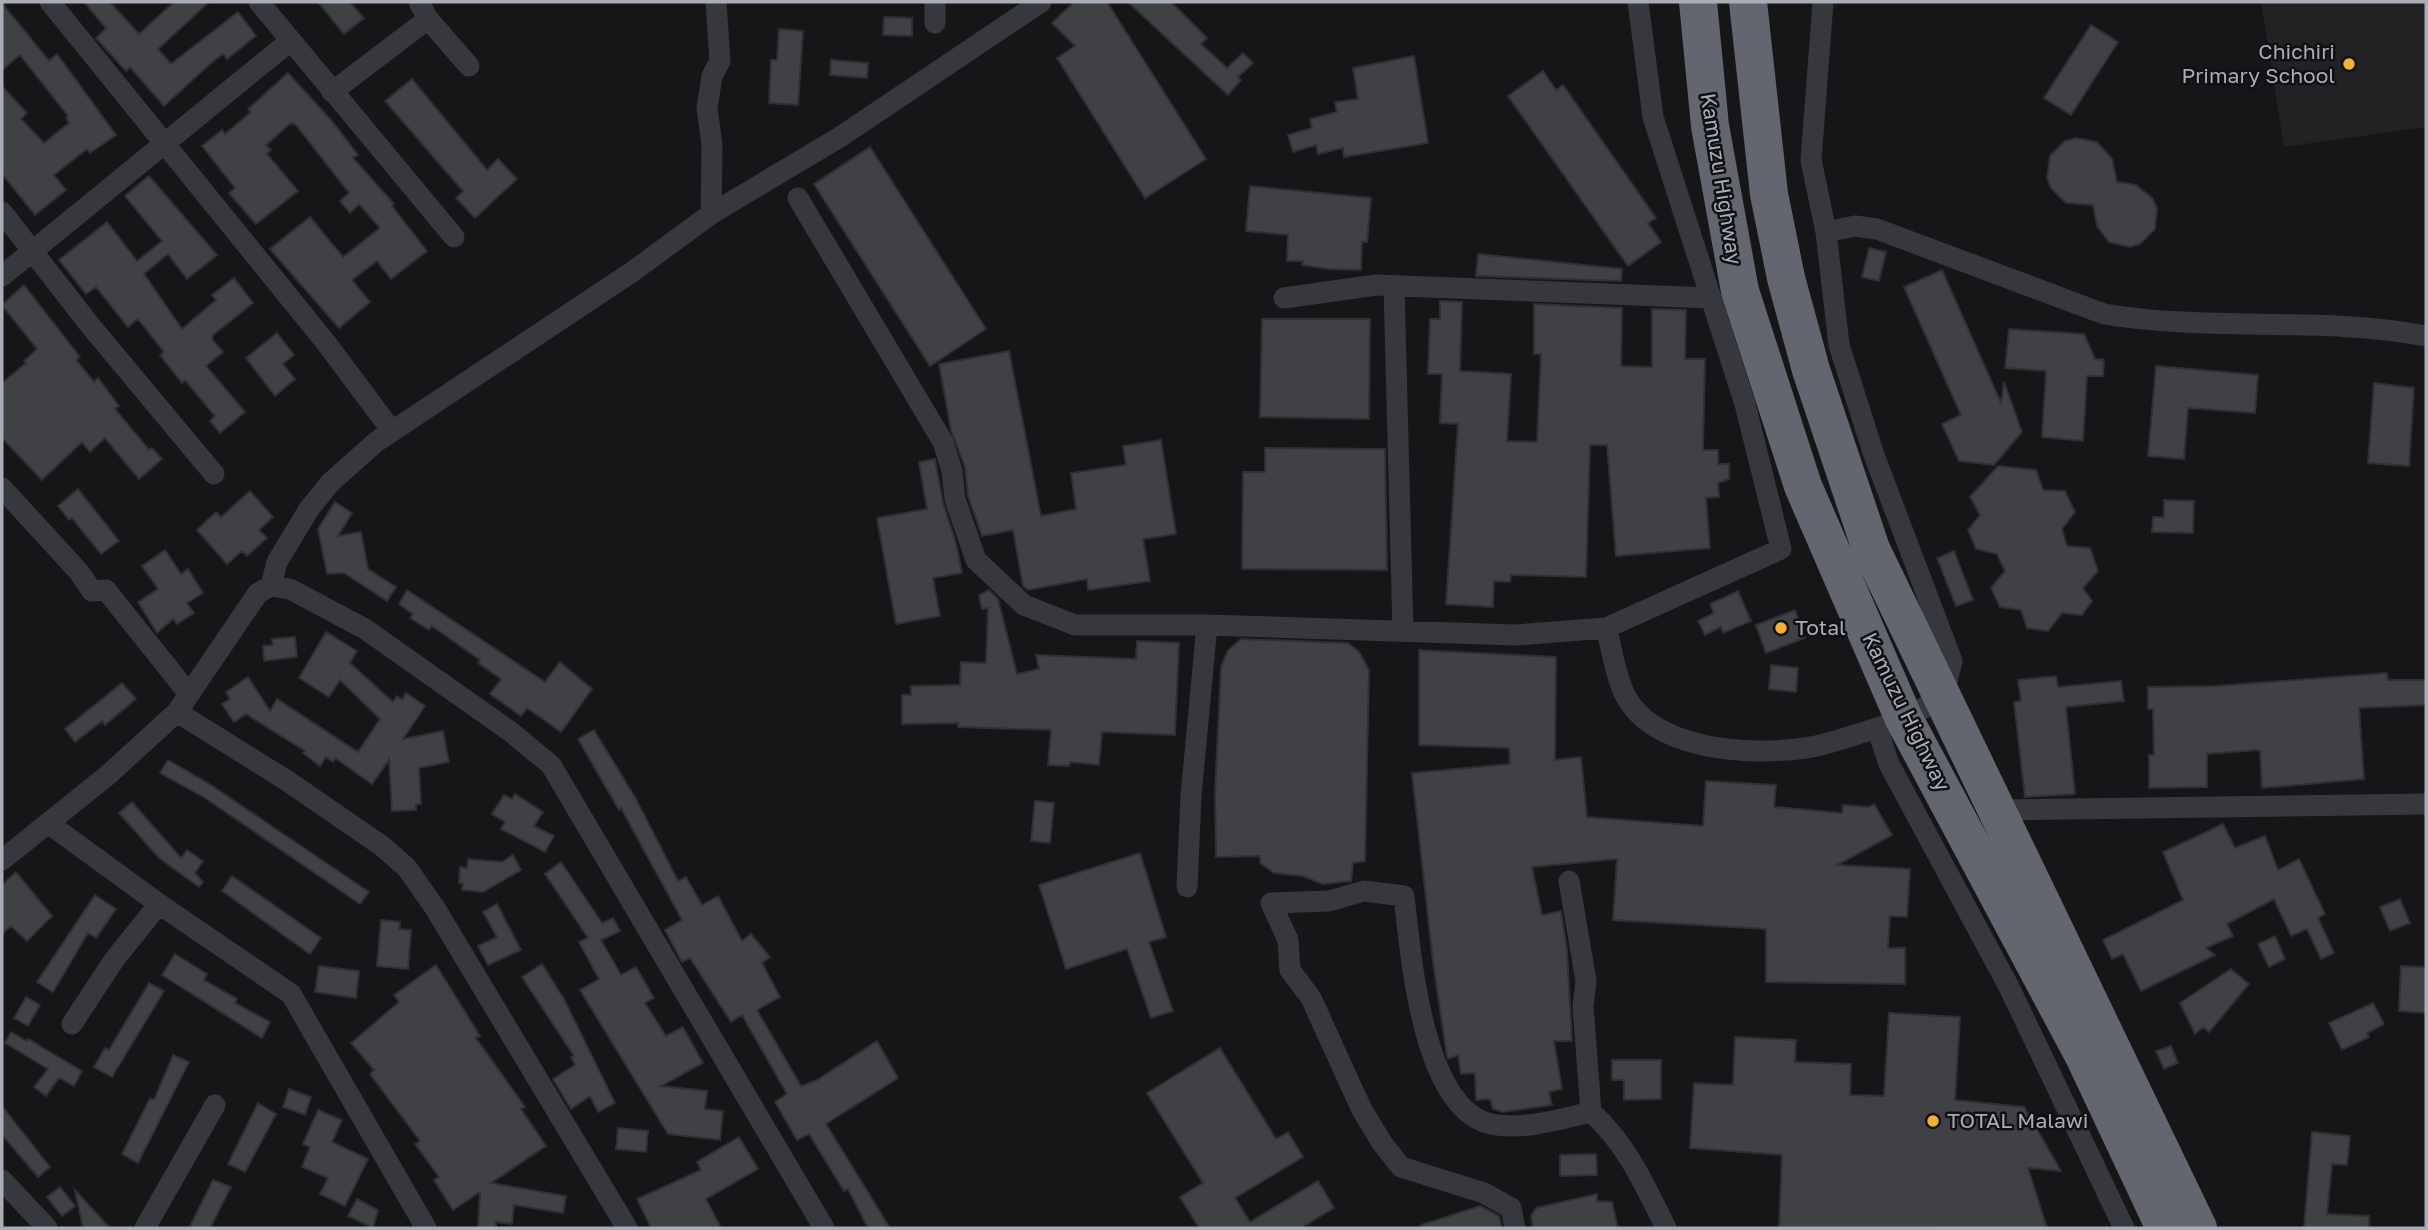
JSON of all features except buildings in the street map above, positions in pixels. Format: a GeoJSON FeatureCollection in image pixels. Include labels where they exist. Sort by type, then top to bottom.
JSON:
{"type":"FeatureCollection","features":[{"type":"Feature","properties":{"kind":"highway","name":"Kamuzu Highway"},"geometry":{"type":"LineString","coordinates":[[1698,2],[1710,126],[1741,291],[1803,486],[1890,723],[2084,1056],[2165,1228]]}},
{"type":"Feature","properties":{"kind":"highway","name":"Kamuzu Highway"},"geometry":{"type":"LineString","coordinates":[[1748,2],[1769,194],[1786,278],[1811,370],[1871,549],[2198,1228]]}},
{"type":"Feature","properties":{"kind":"street"},"geometry":{"type":"LineString","coordinates":[[50,2],[327,344],[392,431]]}},
{"type":"Feature","properties":{"kind":"street"},"geometry":{"type":"LineString","coordinates":[[259,2],[289,42],[454,237]]}},
{"type":"Feature","properties":{"kind":"street"},"geometry":{"type":"LineString","coordinates":[[711,214],[712,145],[707,108],[712,76],[720,61],[716,2]]}},
{"type":"Feature","properties":{"kind":"street"},"geometry":{"type":"LineString","coordinates":[[935,2],[935,23]]}},
{"type":"Feature","properties":{"kind":"street"},"geometry":{"type":"LineString","coordinates":[[271,586],[277,562],[319,496],[392,431],[632,272],[711,214],[840,137],[1041,2]]}},
{"type":"Feature","properties":{"kind":"street"},"geometry":{"type":"LineString","coordinates":[[798,198],[943,442],[952,471],[955,499],[976,560],[1024,605],[1075,625],[1207,625],[1516,635],[1606,628],[1781,549],[1745,404],[1653,117],[1638,2]]}},
{"type":"Feature","properties":{"kind":"street"},"geometry":{"type":"LineString","coordinates":[[1606,628],[1625,694],[1640,715],[1661,732],[1699,745],[1784,750],[1817,745],[1890,723],[1942,697],[1952,661],[1874,455],[1839,345],[1826,232],[1811,160],[1823,2]]}},
{"type":"Feature","properties":{"kind":"street"},"geometry":{"type":"LineString","coordinates":[[332,92],[424,10],[469,66]]}},
{"type":"Feature","properties":{"kind":"street"},"geometry":{"type":"LineString","coordinates":[[2,276],[166,146],[289,42]]}},
{"type":"Feature","properties":{"kind":"street"},"geometry":{"type":"LineString","coordinates":[[2,212],[89,324],[214,474]]}},
{"type":"Feature","properties":{"kind":"street"},"geometry":{"type":"LineString","coordinates":[[1826,232],[1855,226],[1877,229],[2104,314],[2135,319],[2241,325],[2374,328],[2426,336]]}},
{"type":"Feature","properties":{"kind":"street"},"geometry":{"type":"LineString","coordinates":[[1284,298],[1376,285],[1711,298]]}},
{"type":"Feature","properties":{"kind":"street"},"geometry":{"type":"LineString","coordinates":[[1394,286],[1403,631]]}},
{"type":"Feature","properties":{"kind":"street"},"geometry":{"type":"LineString","coordinates":[[2,488],[79,572],[92,591],[106,590],[183,703],[286,780],[382,846],[407,868],[435,908],[626,1228]]}},
{"type":"Feature","properties":{"kind":"street"},"geometry":{"type":"LineString","coordinates":[[2,860],[108,775],[183,703],[245,608],[258,593],[271,586],[281,586],[309,597],[365,629],[511,732],[551,765],[824,1228]]}},
{"type":"Feature","properties":{"kind":"street"},"geometry":{"type":"LineString","coordinates":[[1187,887],[1191,796],[1207,625]]}},
{"type":"Feature","properties":{"kind":"street"},"geometry":{"type":"LineString","coordinates":[[1890,723],[1889,764],[2010,987],[2124,1228]]}},
{"type":"Feature","properties":{"kind":"street"},"geometry":{"type":"LineString","coordinates":[[1999,810],[2426,804]]}},
{"type":"Feature","properties":{"kind":"street"},"geometry":{"type":"LineString","coordinates":[[48,823],[159,904],[291,993],[426,1228]]}},
{"type":"Feature","properties":{"kind":"street"},"geometry":{"type":"LineString","coordinates":[[1569,881],[1586,981],[1583,1006],[1591,1112],[1609,1128],[1633,1162],[1666,1228]]}},
{"type":"Feature","properties":{"kind":"street"},"geometry":{"type":"LineString","coordinates":[[1515,1228],[1511,1208],[1485,1193],[1401,1167],[1382,1143],[1361,1108],[1311,998],[1290,970],[1288,940],[1271,903],[1329,901],[1364,891],[1404,896],[1410,952],[1426,1032],[1438,1072],[1461,1109],[1494,1125],[1545,1124],[1591,1112]]}},
{"type":"Feature","properties":{"kind":"street"},"geometry":{"type":"LineString","coordinates":[[72,1024],[114,960],[159,904]]}},
{"type":"Feature","properties":{"kind":"street"},"geometry":{"type":"LineString","coordinates":[[145,1228],[215,1105]]}},
{"type":"Feature","properties":{"kind":"street"},"geometry":{"type":"LineString","coordinates":[[2,1180],[47,1228]]}},
{"type":"Feature","properties":{"kind":"shaded area","name":"Chichiri Primary School"},"geometry":{"type":"Polygon","coordinates":[[[2261,2],[2426,2],[2426,127],[2284,147],[2261,2]]]}},
{"type":"Feature","properties":{"kind":"place","name":"Chichiri Primary School"},"geometry":{"type":"Point","coordinates":[2349,64]}},
{"type":"Feature","properties":{"kind":"place","name":"Total"},"geometry":{"type":"Point","coordinates":[1781,628]}},
{"type":"Feature","properties":{"kind":"place","name":"TOTAL Malawi"},"geometry":{"type":"Point","coordinates":[1933,1121]}}]}
